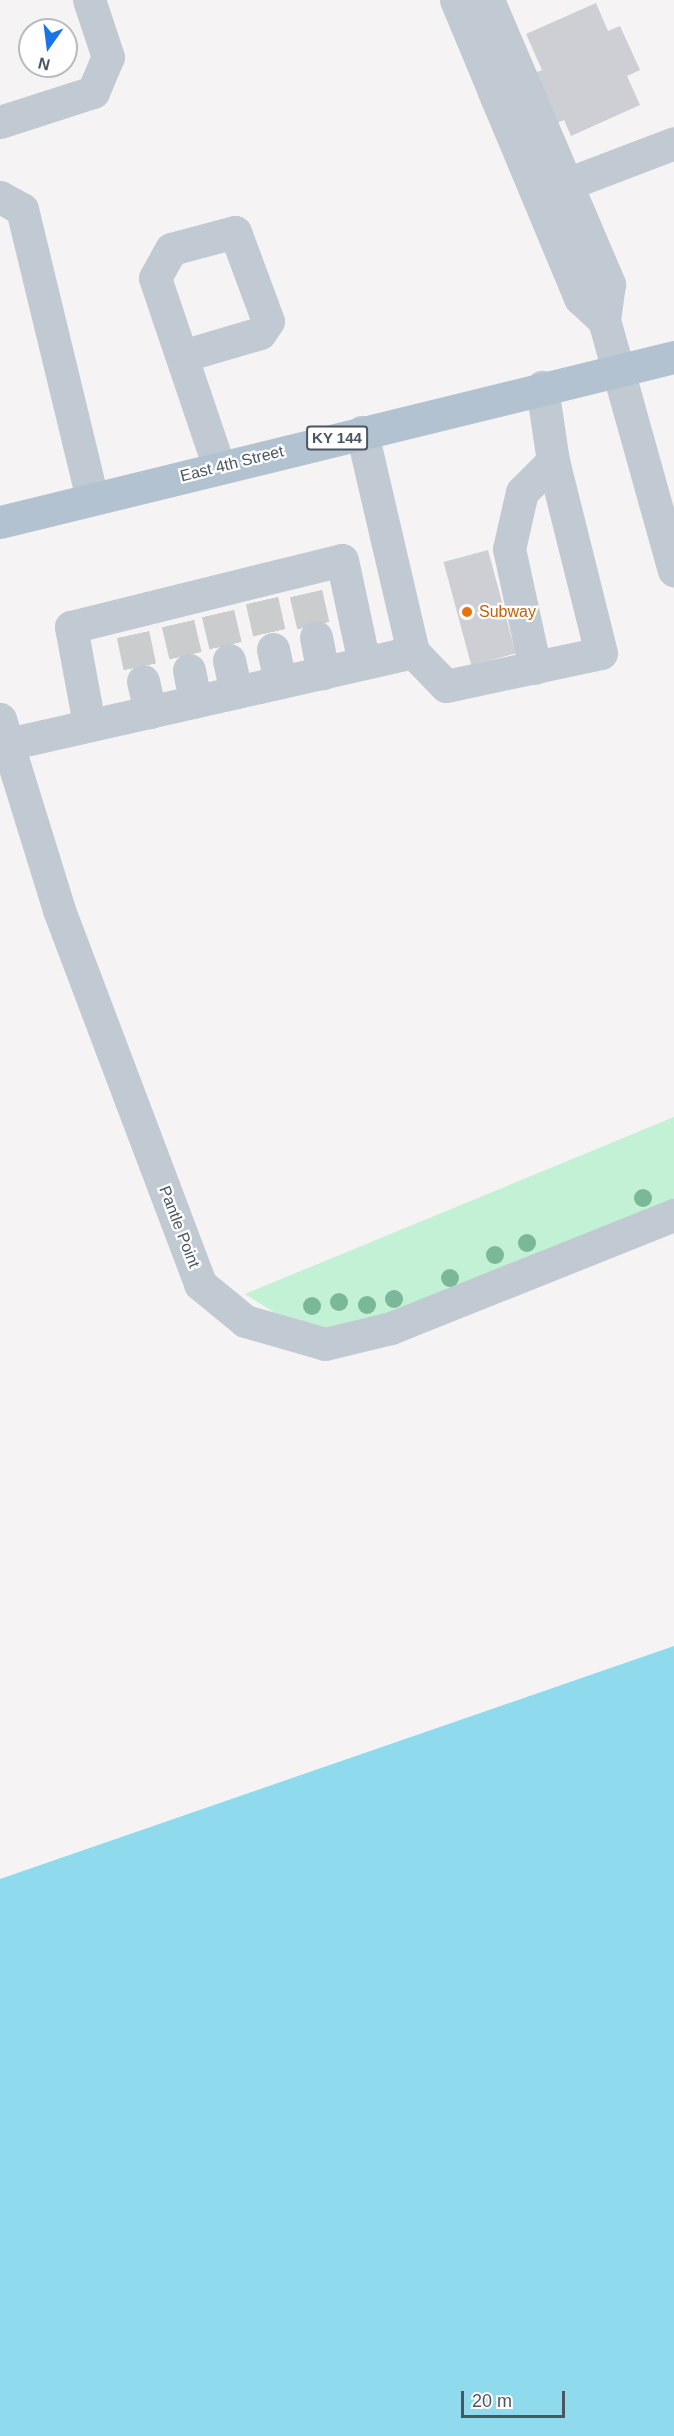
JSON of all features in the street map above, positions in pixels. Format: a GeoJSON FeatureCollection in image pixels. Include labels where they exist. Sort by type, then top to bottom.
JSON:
{"type":"FeatureCollection","features":[{"type":"Feature","properties":{"kind":"main road","name":"East 4th Street"},"geometry":{"type":"LineString","coordinates":[[0,522],[542,387],[674,357]]}},
{"type":"Feature","properties":{"kind":"street"},"geometry":{"type":"LineString","coordinates":[[0,122],[93,92],[108,57],[88,0]]}},
{"type":"Feature","properties":{"kind":"street"},"geometry":{"type":"LineString","coordinates":[[456,0],[609,284],[604,320],[674,570]]}},
{"type":"Feature","properties":{"kind":"street"},"geometry":{"type":"LineString","coordinates":[[471,0],[558,188]]}},
{"type":"Feature","properties":{"kind":"street"},"geometry":{"type":"LineString","coordinates":[[488,0],[558,188]]}},
{"type":"Feature","properties":{"kind":"street"},"geometry":{"type":"LineString","coordinates":[[504,0],[558,188]]}},
{"type":"Feature","properties":{"kind":"street"},"geometry":{"type":"LineString","coordinates":[[558,188],[674,142]]}},
{"type":"Feature","properties":{"kind":"street"},"geometry":{"type":"LineString","coordinates":[[0,197],[22,209],[92,499]]}},
{"type":"Feature","properties":{"kind":"street"},"geometry":{"type":"LineString","coordinates":[[182,356],[219,467]]}},
{"type":"Feature","properties":{"kind":"street"},"geometry":{"type":"LineString","coordinates":[[362,432],[413,652],[446,686],[601,653],[553,461],[542,387]]}},
{"type":"Feature","properties":{"kind":"street"},"geometry":{"type":"LineString","coordinates":[[535,668],[509,549],[522,492],[553,461]]}},
{"type":"Feature","properties":{"kind":"street"},"geometry":{"type":"LineString","coordinates":[[89,724],[71,627],[131,623],[304,581],[342,560],[364,663]]}},
{"type":"Feature","properties":{"kind":"street"},"geometry":{"type":"LineString","coordinates":[[316,637],[323,673]]}},
{"type":"Feature","properties":{"kind":"street"},"geometry":{"type":"LineString","coordinates":[[273,649],[280,682]]}},
{"type":"Feature","properties":{"kind":"street"},"geometry":{"type":"LineString","coordinates":[[4,732],[89,724],[146,696],[192,686],[236,692],[413,652]]}},
{"type":"Feature","properties":{"kind":"street"},"geometry":{"type":"LineString","coordinates":[[229,660],[236,692]]}},
{"type":"Feature","properties":{"kind":"street","name":"Pantle Point"},"geometry":{"type":"LineString","coordinates":[[4,732],[58,910],[200,1284],[245,1321],[325,1344],[369,1334],[674,1215]]}},
{"type":"Feature","properties":{"kind":"green space"},"geometry":{"type":"Polygon","coordinates":[[[674,1117],[674,1208],[406,1316],[330,1329],[278,1315],[245,1294],[674,1117]]]}},
{"type":"Feature","properties":{"kind":"water"},"geometry":{"type":"Polygon","coordinates":[[[674,1646],[674,2436],[0,2436],[0,1879],[674,1646]]]}},
{"type":"Feature","properties":{"kind":"building"},"geometry":{"type":"Polygon","coordinates":[[[596,3],[608,31],[620,26],[640,70],[627,76],[640,105],[571,136],[564,120],[500,147],[478,96],[542,70],[526,34],[596,3]]]}},
{"type":"Feature","properties":{"kind":"building"},"geometry":{"type":"Polygon","coordinates":[[[488,550],[516,653],[471,665],[444,562],[488,550]]]}},
{"type":"Feature","properties":{"kind":"tunnel"},"geometry":{"type":"LineString","coordinates":[[306,593],[316,637]]}},
{"type":"Feature","properties":{"kind":"tunnel"},"geometry":{"type":"LineString","coordinates":[[262,600],[273,649]]}},
{"type":"Feature","properties":{"kind":"tunnel"},"geometry":{"type":"LineString","coordinates":[[218,613],[229,660]]}},
{"type":"Feature","properties":{"kind":"tunnel"},"geometry":{"type":"LineString","coordinates":[[178,623],[189,670]]}},
{"type":"Feature","properties":{"kind":"tunnel"},"geometry":{"type":"LineString","coordinates":[[133,634],[143,681]]}},
{"type":"Feature","properties":{"kind":"place","name":"Subway"},"geometry":{"type":"Point","coordinates":[467,612]}}]}
